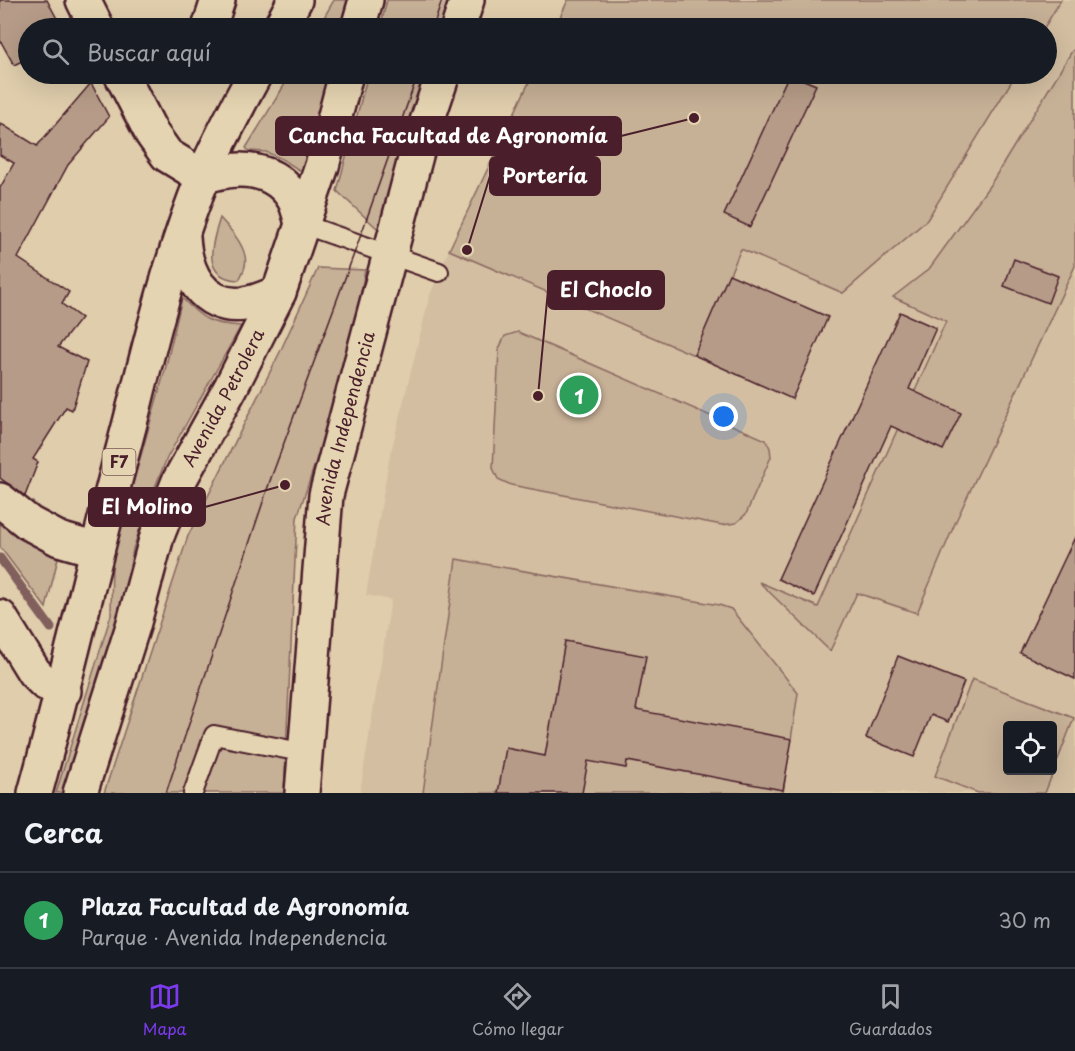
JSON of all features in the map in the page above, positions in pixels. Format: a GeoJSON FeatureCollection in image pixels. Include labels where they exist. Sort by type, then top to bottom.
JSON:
{"type":"FeatureCollection","features":[{"type":"Feature","properties":{"kind":"main road"},"geometry":{"type":"LineString","coordinates":[[82,0],[92,18]]}},
{"type":"Feature","properties":{"kind":"main road"},"geometry":{"type":"LineString","coordinates":[[212,18],[218,0]]}},
{"type":"Feature","properties":{"kind":"main road"},"geometry":{"type":"LineString","coordinates":[[285,18],[295,0]]}},
{"type":"Feature","properties":{"kind":"main road"},"geometry":{"type":"LineString","coordinates":[[361,18],[366,0]]}},
{"type":"Feature","properties":{"kind":"main road"},"geometry":{"type":"LineString","coordinates":[[461,18],[467,0]]}},
{"type":"Feature","properties":{"kind":"main road"},"geometry":{"type":"LineString","coordinates":[[132,84],[152,134],[166,155],[203,177],[222,170],[240,169],[271,177],[285,188],[295,202],[302,224]]}},
{"type":"Feature","properties":{"kind":"main road","name":"F7"},"geometry":{"type":"LineString","coordinates":[[35,793],[64,691],[96,550],[158,316],[203,177],[222,133],[249,84]]}},
{"type":"Feature","properties":{"kind":"main road","name":"Avenida Petrolera"},"geometry":{"type":"LineString","coordinates":[[80,793],[133,626],[157,536],[179,480],[231,387],[279,292],[322,166],[343,84]]}},
{"type":"Feature","properties":{"kind":"main road","name":"Avenida Independencia"},"geometry":{"type":"LineString","coordinates":[[302,793],[326,495],[418,148],[440,84]]}},
{"type":"Feature","properties":{"kind":"main road"},"geometry":{"type":"LineString","coordinates":[[183,235],[186,264],[194,281],[207,294],[224,303],[242,304],[259,301],[279,292]]}},
{"type":"Feature","properties":{"kind":"main road"},"geometry":{"type":"LineString","coordinates":[[0,500],[29,523],[59,539],[96,550]]}},
{"type":"Feature","properties":{"kind":"main road"},"geometry":{"type":"LineString","coordinates":[[0,617],[34,672],[45,683],[64,691]]}},
{"type":"Feature","properties":{"kind":"lane"},"geometry":{"type":"LineString","coordinates":[[302,224],[439,272]]}},
{"type":"Feature","properties":{"kind":"lane"},"geometry":{"type":"LineString","coordinates":[[193,793],[214,735],[306,753]]}},
{"type":"Feature","properties":{"kind":"shaded area"},"geometry":{"type":"Polygon","coordinates":[[[334,0],[351,0],[346,18],[324,18],[334,0]]]}},
{"type":"Feature","properties":{"kind":"shaded area"},"geometry":{"type":"Polygon","coordinates":[[[387,0],[459,0],[453,18],[382,18],[387,0]]]}},
{"type":"Feature","properties":{"kind":"shaded area"},"geometry":{"type":"Polygon","coordinates":[[[568,0],[1075,0],[1075,793],[360,793],[391,600],[366,595],[389,460],[430,295],[528,84],[1057,84],[1057,18],[560,18],[568,0]]]}},
{"type":"Feature","properties":{"kind":"shaded area"},"geometry":{"type":"Polygon","coordinates":[[[568,0],[1061,0],[1050,18],[560,18],[568,0]]]}},
{"type":"Feature","properties":{"kind":"shaded area"},"geometry":{"type":"Polygon","coordinates":[[[1075,49],[1075,266],[956,521],[917,613],[857,593],[830,651],[759,582],[818,607],[946,321],[893,297],[929,269],[992,182],[1052,84],[1057,84],[1057,76],[1075,49]]]}},
{"type":"Feature","properties":{"kind":"shaded area"},"geometry":{"type":"Polygon","coordinates":[[[285,84],[328,84],[303,169],[299,170],[266,152],[249,151],[246,148],[285,84]]]}},
{"type":"Feature","properties":{"kind":"shaded area"},"geometry":{"type":"Polygon","coordinates":[[[365,84],[430,84],[379,230],[337,191],[365,84]]]}},
{"type":"Feature","properties":{"kind":"shaded area"},"geometry":{"type":"Polygon","coordinates":[[[528,84],[1010,84],[927,220],[843,293],[741,249],[694,355],[449,250],[528,84]]]}},
{"type":"Feature","properties":{"kind":"shaded area"},"geometry":{"type":"Polygon","coordinates":[[[220,218],[238,240],[244,253],[245,266],[239,280],[227,278],[218,273],[214,266],[212,248],[220,218]]]}},
{"type":"Feature","properties":{"kind":"shaded area"},"geometry":{"type":"Polygon","coordinates":[[[318,268],[365,270],[348,365],[297,518],[284,793],[104,793],[188,536],[280,352],[318,268]]]}},
{"type":"Feature","properties":{"kind":"shaded area"},"geometry":{"type":"Polygon","coordinates":[[[182,298],[202,316],[214,322],[241,326],[167,458],[150,499],[133,549],[123,613],[68,793],[56,793],[111,615],[112,558],[165,370],[182,298]]]}},
{"type":"Feature","properties":{"kind":"shaded area"},"geometry":{"type":"Polygon","coordinates":[[[518,332],[766,440],[771,457],[746,514],[736,523],[722,525],[511,485],[498,479],[493,468],[499,349],[505,336],[518,332]]]}},
{"type":"Feature","properties":{"kind":"shaded area"},"geometry":{"type":"Polygon","coordinates":[[[0,520],[24,538],[58,558],[46,608],[0,547],[0,520]]]}},
{"type":"Feature","properties":{"kind":"shaded area"},"geometry":{"type":"Polygon","coordinates":[[[456,559],[731,609],[798,693],[783,793],[423,793],[456,559]]]}},
{"type":"Feature","properties":{"kind":"shaded area"},"geometry":{"type":"Polygon","coordinates":[[[972,679],[1074,718],[1057,762],[1057,721],[1003,721],[1003,775],[1052,775],[1045,793],[978,793],[935,776],[972,679]]]}},
{"type":"Feature","properties":{"kind":"building"},"geometry":{"type":"Polygon","coordinates":[[[0,0],[47,0],[57,18],[18,18],[18,63],[14,65],[0,40],[0,0]]]}},
{"type":"Feature","properties":{"kind":"building"},"geometry":{"type":"Polygon","coordinates":[[[92,84],[109,117],[68,165],[18,258],[69,292],[62,304],[81,318],[58,347],[87,362],[72,410],[66,407],[33,459],[38,462],[25,496],[0,478],[0,188],[14,163],[0,155],[0,123],[37,146],[92,84]]]}},
{"type":"Feature","properties":{"kind":"building"},"geometry":{"type":"Polygon","coordinates":[[[784,84],[816,85],[750,227],[724,215],[784,84]]]}},
{"type":"Feature","properties":{"kind":"building"},"geometry":{"type":"Polygon","coordinates":[[[1014,259],[1058,276],[1048,303],[1004,286],[1014,259]]]}},
{"type":"Feature","properties":{"kind":"building"},"geometry":{"type":"Polygon","coordinates":[[[729,274],[828,317],[792,399],[694,355],[729,274]]]}},
{"type":"Feature","properties":{"kind":"building"},"geometry":{"type":"Polygon","coordinates":[[[900,312],[936,328],[909,389],[961,413],[943,450],[891,426],[814,596],[778,579],[900,312]]]}},
{"type":"Feature","properties":{"kind":"building"},"geometry":{"type":"Polygon","coordinates":[[[1075,537],[1075,679],[1020,653],[1075,537]]]}},
{"type":"Feature","properties":{"kind":"building"},"geometry":{"type":"Polygon","coordinates":[[[565,641],[646,656],[636,710],[792,739],[783,790],[627,761],[626,768],[588,761],[582,793],[498,793],[506,748],[545,756],[565,641]]]}},
{"type":"Feature","properties":{"kind":"building"},"geometry":{"type":"Polygon","coordinates":[[[898,656],[964,682],[948,722],[931,715],[914,757],[866,738],[898,656]]]}},
{"type":"Feature","properties":{"kind":"waterway"},"geometry":{"type":"LineString","coordinates":[[0,558],[51,628]]}},
{"type":"Feature","properties":{"kind":"tram line"},"geometry":{"type":"LineString","coordinates":[[436,18],[442,0]]}},
{"type":"Feature","properties":{"kind":"tram line"},"geometry":{"type":"LineString","coordinates":[[166,793],[271,478],[414,84]]}},
{"type":"Feature","properties":{"kind":"place","name":"Cancha Facultad de Agronomía"},"geometry":{"type":"Point","coordinates":[694,118]}},
{"type":"Feature","properties":{"kind":"place","name":"Portería"},"geometry":{"type":"Point","coordinates":[467,250]}},
{"type":"Feature","properties":{"kind":"place","name":"Plaza Facultad de Agronomía"},"geometry":{"type":"Point","coordinates":[579,395]}},
{"type":"Feature","properties":{"kind":"place","name":"El Choclo"},"geometry":{"type":"Point","coordinates":[538,396]}},
{"type":"Feature","properties":{"kind":"place","name":"El Molino"},"geometry":{"type":"Point","coordinates":[285,485]}}]}
